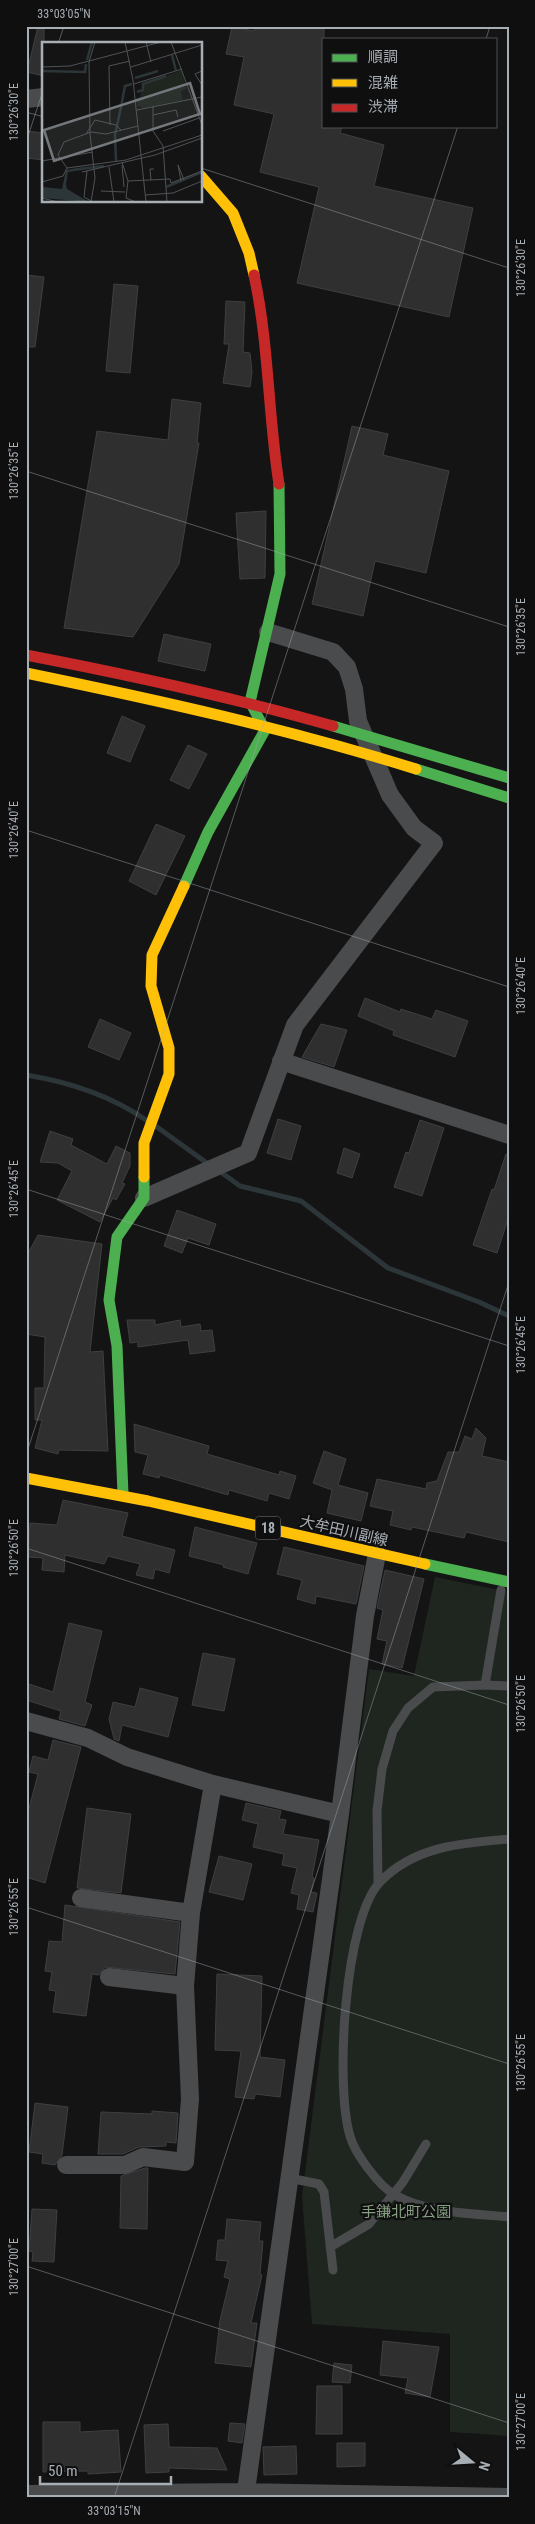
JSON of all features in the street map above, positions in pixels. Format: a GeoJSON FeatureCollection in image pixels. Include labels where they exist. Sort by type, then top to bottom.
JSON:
{"type":"FeatureCollection","features":[{"type":"Feature","properties":{"kind":"street"},"geometry":{"type":"LineString","coordinates":[[26,99],[42,97]]}},
{"type":"Feature","properties":{"kind":"street"},"geometry":{"type":"LineString","coordinates":[[202,177],[234,213],[249,253],[259,299],[268,404],[280,488],[280,574],[268,632],[250,702],[265,730]]}},
{"type":"Feature","properties":{"kind":"street"},"geometry":{"type":"LineString","coordinates":[[123,1494],[118,1346],[109,1300],[117,1238],[144,1198],[248,1153],[295,1025],[434,843],[414,828],[390,795],[375,756],[358,721],[354,689],[347,667],[332,652],[268,632]]}},
{"type":"Feature","properties":{"kind":"street"},"geometry":{"type":"LineString","coordinates":[[26,655],[149,679],[250,702],[509,778]]}},
{"type":"Feature","properties":{"kind":"street"},"geometry":{"type":"LineString","coordinates":[[26,673],[145,698],[265,730],[375,756],[509,798]]}},
{"type":"Feature","properties":{"kind":"street"},"geometry":{"type":"LineString","coordinates":[[144,1198],[144,1143],[169,1074],[170,1048],[151,986],[152,955],[208,832],[265,730]]}},
{"type":"Feature","properties":{"kind":"street"},"geometry":{"type":"LineString","coordinates":[[281,1061],[509,1135]]}},
{"type":"Feature","properties":{"kind":"street","name":"大牟田川副線"},"geometry":{"type":"LineString","coordinates":[[26,1478],[123,1494],[505,1586]]}},
{"type":"Feature","properties":{"kind":"street"},"geometry":{"type":"LineString","coordinates":[[245,2495],[340,1814],[364,1616],[377,1554]]}},
{"type":"Feature","properties":{"kind":"street"},"geometry":{"type":"LineString","coordinates":[[26,1720],[88,1738],[127,1757],[213,1784],[340,1814]]}},
{"type":"Feature","properties":{"kind":"street"},"geometry":{"type":"LineString","coordinates":[[66,2166],[126,2165],[143,2157],[185,2162],[190,2099],[185,1986],[191,1913],[213,1784]]}},
{"type":"Feature","properties":{"kind":"street"},"geometry":{"type":"LineString","coordinates":[[81,1898],[191,1913]]}},
{"type":"Feature","properties":{"kind":"street"},"geometry":{"type":"LineString","coordinates":[[109,1977],[185,1986]]}},
{"type":"Feature","properties":{"kind":"street"},"geometry":{"type":"LineString","coordinates":[[26,2494],[509,2497]]}},
{"type":"Feature","properties":{"kind":"lane"},"geometry":{"type":"LineString","coordinates":[[484,1685],[505,1586]]}},
{"type":"Feature","properties":{"kind":"lane"},"geometry":{"type":"LineString","coordinates":[[509,1686],[433,1687],[408,1708],[393,1731],[382,1769],[376,1811],[378,1883],[364,1914],[345,2000],[344,2096],[350,2136],[355,2148],[376,2177],[394,2194],[427,2209],[509,2217]]}},
{"type":"Feature","properties":{"kind":"lane"},"geometry":{"type":"LineString","coordinates":[[378,1883],[408,1860],[430,1850],[469,1841],[509,1840]]}},
{"type":"Feature","properties":{"kind":"lane"},"geometry":{"type":"LineString","coordinates":[[330,2247],[369,2224],[394,2194],[426,2144]]}},
{"type":"Feature","properties":{"kind":"lane"},"geometry":{"type":"LineString","coordinates":[[289,2178],[319,2184],[324,2192],[333,2270]]}},
{"type":"Feature","properties":{"kind":"green space","name":"手鎌北町公園"},"geometry":{"type":"Polygon","coordinates":[[[435,1577],[509,1592],[509,2436],[450,2432],[450,2334],[312,2324],[302,2196],[369,1669],[414,1676],[435,1577]]]}},
{"type":"Feature","properties":{"kind":"building"},"geometry":{"type":"Polygon","coordinates":[[[38,26],[44,26],[42,76],[27,72],[38,26]]]}},
{"type":"Feature","properties":{"kind":"building"},"geometry":{"type":"Polygon","coordinates":[[[255,26],[324,26],[324,38],[322,38],[322,128],[341,128],[340,133],[384,145],[374,186],[473,208],[449,317],[297,283],[319,187],[260,172],[274,114],[234,105],[244,57],[226,54],[232,27],[254,31],[255,26]]]}},
{"type":"Feature","properties":{"kind":"building"},"geometry":{"type":"Polygon","coordinates":[[[26,131],[42,133],[42,160],[26,158],[26,131]]]}},
{"type":"Feature","properties":{"kind":"building"},"geometry":{"type":"Polygon","coordinates":[[[26,275],[44,277],[35,347],[26,347],[26,275]]]}},
{"type":"Feature","properties":{"kind":"building"},"geometry":{"type":"Polygon","coordinates":[[[114,284],[138,286],[130,373],[106,371],[114,284]]]}},
{"type":"Feature","properties":{"kind":"building"},"geometry":{"type":"Polygon","coordinates":[[[226,301],[245,302],[243,352],[250,353],[252,372],[250,387],[223,383],[229,344],[224,344],[226,301]]]}},
{"type":"Feature","properties":{"kind":"building"},"geometry":{"type":"Polygon","coordinates":[[[172,399],[201,403],[197,443],[199,443],[179,564],[133,637],[64,628],[97,431],[168,440],[172,399]]]}},
{"type":"Feature","properties":{"kind":"building"},"geometry":{"type":"Polygon","coordinates":[[[352,426],[388,434],[383,455],[449,471],[426,573],[375,561],[363,616],[312,604],[352,426]]]}},
{"type":"Feature","properties":{"kind":"building"},"geometry":{"type":"Polygon","coordinates":[[[266,511],[265,578],[240,579],[236,513],[266,511]]]}},
{"type":"Feature","properties":{"kind":"building"},"geometry":{"type":"Polygon","coordinates":[[[164,634],[211,644],[205,671],[158,661],[164,634]]]}},
{"type":"Feature","properties":{"kind":"building"},"geometry":{"type":"Polygon","coordinates":[[[122,716],[145,726],[130,762],[107,753],[122,716]]]}},
{"type":"Feature","properties":{"kind":"building"},"geometry":{"type":"Polygon","coordinates":[[[188,745],[207,754],[189,789],[170,780],[188,745]]]}},
{"type":"Feature","properties":{"kind":"building"},"geometry":{"type":"Polygon","coordinates":[[[156,824],[185,836],[156,895],[129,881],[156,824]]]}},
{"type":"Feature","properties":{"kind":"building"},"geometry":{"type":"Polygon","coordinates":[[[365,998],[400,1012],[401,1009],[432,1019],[436,1010],[468,1021],[455,1057],[393,1035],[394,1031],[358,1016],[365,998]]]}},
{"type":"Feature","properties":{"kind":"building"},"geometry":{"type":"Polygon","coordinates":[[[100,1019],[131,1033],[119,1060],[88,1047],[100,1019]]]}},
{"type":"Feature","properties":{"kind":"building"},"geometry":{"type":"Polygon","coordinates":[[[321,1024],[347,1030],[334,1067],[302,1057],[321,1024]]]}},
{"type":"Feature","properties":{"kind":"building"},"geometry":{"type":"Polygon","coordinates":[[[278,1119],[301,1126],[291,1160],[267,1153],[278,1119]]]}},
{"type":"Feature","properties":{"kind":"building"},"geometry":{"type":"Polygon","coordinates":[[[420,1120],[444,1128],[422,1196],[394,1187],[406,1152],[409,1153],[420,1120]]]}},
{"type":"Feature","properties":{"kind":"building"},"geometry":{"type":"Polygon","coordinates":[[[50,1131],[73,1139],[71,1145],[107,1164],[116,1146],[130,1153],[130,1166],[122,1183],[125,1184],[116,1200],[113,1198],[100,1222],[57,1200],[72,1171],[58,1163],[40,1162],[50,1131]]]}},
{"type":"Feature","properties":{"kind":"building"},"geometry":{"type":"Polygon","coordinates":[[[344,1148],[360,1154],[352,1178],[337,1173],[344,1148]]]}},
{"type":"Feature","properties":{"kind":"building"},"geometry":{"type":"Polygon","coordinates":[[[506,1154],[509,1155],[509,1216],[497,1253],[473,1245],[506,1154]]]}},
{"type":"Feature","properties":{"kind":"building"},"geometry":{"type":"Polygon","coordinates":[[[177,1210],[216,1224],[209,1245],[188,1238],[182,1253],[164,1246],[177,1210]]]}},
{"type":"Feature","properties":{"kind":"building"},"geometry":{"type":"Polygon","coordinates":[[[38,1235],[102,1244],[90,1352],[103,1351],[108,1451],[59,1450],[58,1454],[35,1448],[42,1420],[35,1420],[35,1388],[44,1388],[45,1337],[26,1334],[26,1257],[38,1235]]]}},
{"type":"Feature","properties":{"kind":"building"},"geometry":{"type":"Polygon","coordinates":[[[127,1320],[155,1320],[155,1325],[180,1320],[181,1327],[200,1324],[201,1331],[212,1330],[215,1351],[190,1354],[188,1340],[138,1347],[138,1342],[130,1343],[127,1320]]]}},
{"type":"Feature","properties":{"kind":"building"},"geometry":{"type":"Polygon","coordinates":[[[134,1424],[209,1446],[207,1454],[279,1475],[280,1471],[296,1476],[289,1499],[269,1493],[267,1501],[229,1490],[228,1495],[160,1475],[159,1478],[143,1474],[148,1455],[135,1452],[134,1424]]]}},
{"type":"Feature","properties":{"kind":"building"},"geometry":{"type":"Polygon","coordinates":[[[476,1428],[486,1438],[482,1456],[509,1462],[509,1542],[466,1532],[464,1538],[412,1527],[411,1530],[390,1525],[393,1511],[370,1506],[377,1479],[426,1489],[427,1483],[437,1481],[448,1452],[459,1452],[465,1436],[472,1439],[476,1428]]]}},
{"type":"Feature","properties":{"kind":"building"},"geometry":{"type":"Polygon","coordinates":[[[324,1451],[346,1459],[338,1485],[368,1493],[361,1521],[327,1513],[332,1490],[313,1483],[324,1451]]]}},
{"type":"Feature","properties":{"kind":"building"},"geometry":{"type":"Polygon","coordinates":[[[63,1500],[128,1513],[122,1536],[175,1550],[169,1573],[155,1569],[153,1579],[136,1575],[140,1564],[108,1556],[104,1564],[65,1555],[64,1572],[42,1570],[43,1558],[28,1557],[30,1523],[57,1525],[63,1500]]]}},
{"type":"Feature","properties":{"kind":"building"},"geometry":{"type":"Polygon","coordinates":[[[195,1527],[257,1543],[248,1574],[223,1567],[224,1565],[189,1556],[195,1527]]]}},
{"type":"Feature","properties":{"kind":"building"},"geometry":{"type":"Polygon","coordinates":[[[284,1547],[364,1566],[356,1604],[316,1596],[315,1604],[297,1599],[302,1580],[277,1574],[284,1547]]]}},
{"type":"Feature","properties":{"kind":"building"},"geometry":{"type":"Polygon","coordinates":[[[385,1570],[424,1579],[402,1668],[382,1664],[387,1641],[377,1639],[383,1610],[377,1608],[385,1570]]]}},
{"type":"Feature","properties":{"kind":"building"},"geometry":{"type":"Polygon","coordinates":[[[69,1623],[102,1631],[85,1702],[92,1705],[85,1726],[59,1719],[61,1711],[26,1700],[26,1683],[53,1692],[69,1623]]]}},
{"type":"Feature","properties":{"kind":"building"},"geometry":{"type":"Polygon","coordinates":[[[203,1653],[235,1659],[224,1711],[192,1705],[203,1653]]]}},
{"type":"Feature","properties":{"kind":"building"},"geometry":{"type":"Polygon","coordinates":[[[140,1688],[178,1698],[168,1737],[122,1725],[119,1741],[114,1739],[109,1719],[113,1702],[135,1707],[140,1688]]]}},
{"type":"Feature","properties":{"kind":"building"},"geometry":{"type":"Polygon","coordinates":[[[53,1740],[81,1747],[45,1883],[26,1877],[26,1820],[38,1774],[29,1772],[33,1756],[48,1760],[53,1740]]]}},
{"type":"Feature","properties":{"kind":"building"},"geometry":{"type":"Polygon","coordinates":[[[246,1803],[281,1811],[279,1819],[286,1820],[283,1834],[319,1840],[312,1877],[314,1878],[311,1892],[317,1893],[313,1912],[297,1909],[299,1895],[291,1893],[297,1868],[282,1865],[284,1854],[253,1847],[258,1824],[242,1820],[246,1803]]]}},
{"type":"Feature","properties":{"kind":"building"},"geometry":{"type":"Polygon","coordinates":[[[87,1808],[131,1814],[121,1893],[77,1888],[87,1808]]]}},
{"type":"Feature","properties":{"kind":"building"},"geometry":{"type":"Polygon","coordinates":[[[219,1856],[252,1864],[243,1900],[209,1892],[219,1856]]]}},
{"type":"Feature","properties":{"kind":"building"},"geometry":{"type":"Polygon","coordinates":[[[65,1905],[180,1922],[175,1974],[105,1967],[99,1975],[92,1974],[86,2016],[53,2012],[56,1991],[49,1990],[52,1972],[45,1971],[49,1941],[62,1942],[65,1905]]]}},
{"type":"Feature","properties":{"kind":"building"},"geometry":{"type":"Polygon","coordinates":[[[217,1974],[262,1976],[260,2057],[285,2060],[280,2097],[255,2094],[254,2099],[235,2097],[241,2051],[215,2050],[217,1974]]]}},
{"type":"Feature","properties":{"kind":"building"},"geometry":{"type":"Polygon","coordinates":[[[35,2103],[68,2107],[62,2155],[55,2165],[42,2163],[43,2154],[29,2152],[35,2103]]]}},
{"type":"Feature","properties":{"kind":"building"},"geometry":{"type":"Polygon","coordinates":[[[152,2111],[178,2113],[176,2143],[166,2142],[166,2146],[139,2147],[123,2154],[98,2154],[101,2112],[152,2114],[152,2111]]]}},
{"type":"Feature","properties":{"kind":"building"},"geometry":{"type":"Polygon","coordinates":[[[148,2168],[147,2229],[120,2228],[121,2176],[148,2168]]]}},
{"type":"Feature","properties":{"kind":"building"},"geometry":{"type":"Polygon","coordinates":[[[32,2209],[57,2210],[54,2262],[32,2261],[33,2252],[29,2251],[32,2209]]]}},
{"type":"Feature","properties":{"kind":"building"},"geometry":{"type":"Polygon","coordinates":[[[227,2219],[261,2222],[259,2241],[263,2241],[260,2274],[262,2275],[251,2323],[257,2323],[251,2367],[215,2363],[220,2320],[230,2279],[224,2277],[228,2261],[216,2260],[218,2240],[225,2240],[227,2219]]]}},
{"type":"Feature","properties":{"kind":"building"},"geometry":{"type":"Polygon","coordinates":[[[383,2341],[439,2347],[430,2397],[405,2393],[408,2378],[380,2375],[383,2341]]]}},
{"type":"Feature","properties":{"kind":"building"},"geometry":{"type":"Polygon","coordinates":[[[334,2363],[352,2365],[350,2383],[332,2382],[334,2363]]]}},
{"type":"Feature","properties":{"kind":"building"},"geometry":{"type":"Polygon","coordinates":[[[317,2386],[342,2386],[342,2434],[316,2434],[317,2386]]]}},
{"type":"Feature","properties":{"kind":"building"},"geometry":{"type":"Polygon","coordinates":[[[43,2422],[80,2422],[80,2432],[118,2430],[121,2472],[88,2474],[88,2471],[43,2472],[43,2422]]]}},
{"type":"Feature","properties":{"kind":"building"},"geometry":{"type":"Polygon","coordinates":[[[230,2423],[245,2424],[242,2443],[228,2441],[230,2423]]]}},
{"type":"Feature","properties":{"kind":"building"},"geometry":{"type":"Polygon","coordinates":[[[168,2424],[169,2447],[217,2448],[227,2470],[169,2468],[169,2472],[146,2473],[144,2425],[168,2424]]]}},
{"type":"Feature","properties":{"kind":"building"},"geometry":{"type":"Polygon","coordinates":[[[337,2443],[365,2443],[365,2466],[337,2467],[337,2443]]]}},
{"type":"Feature","properties":{"kind":"building"},"geometry":{"type":"Polygon","coordinates":[[[296,2446],[297,2474],[264,2475],[263,2447],[296,2446]]]}},
{"type":"Feature","properties":{"kind":"waterway"},"geometry":{"type":"LineString","coordinates":[[26,1075],[58,1081],[89,1091],[118,1103],[146,1120]]}},
{"type":"Feature","properties":{"kind":"waterway"},"geometry":{"type":"LineString","coordinates":[[157,1127],[211,1166]]}},
{"type":"Feature","properties":{"kind":"waterway"},"geometry":{"type":"LineString","coordinates":[[218,1170],[240,1186],[301,1201],[388,1268],[479,1302],[509,1316]]}},
{"type":"Feature","properties":{"kind":"traffic: fast"},"geometry":{"type":"LineString","coordinates":[[184,886],[208,832],[265,730],[250,702],[280,574],[279,484]]}},
{"type":"Feature","properties":{"kind":"traffic: fast"},"geometry":{"type":"LineString","coordinates":[[333,726],[509,778]]}},
{"type":"Feature","properties":{"kind":"traffic: fast"},"geometry":{"type":"LineString","coordinates":[[416,769],[509,798]]}},
{"type":"Feature","properties":{"kind":"traffic: fast"},"geometry":{"type":"LineString","coordinates":[[123,1494],[117,1346],[109,1300],[117,1237],[144,1198],[144,1177]]}},
{"type":"Feature","properties":{"kind":"traffic: fast"},"geometry":{"type":"LineString","coordinates":[[425,1564],[509,1582]]}},
{"type":"Feature","properties":{"kind":"traffic: slow"},"geometry":{"type":"LineString","coordinates":[[202,177],[233,213],[249,253],[254,275]]}},
{"type":"Feature","properties":{"kind":"traffic: slow"},"geometry":{"type":"LineString","coordinates":[[26,673],[271,728],[416,769]]}},
{"type":"Feature","properties":{"kind":"traffic: slow"},"geometry":{"type":"LineString","coordinates":[[144,1177],[144,1143],[169,1074],[169,1048],[151,986],[152,955],[184,886]]}},
{"type":"Feature","properties":{"kind":"traffic: slow"},"geometry":{"type":"LineString","coordinates":[[26,1478],[148,1501],[425,1564]]}},
{"type":"Feature","properties":{"kind":"traffic: jam"},"geometry":{"type":"LineString","coordinates":[[254,275],[263,327],[279,484]]}},
{"type":"Feature","properties":{"kind":"traffic: jam"},"geometry":{"type":"LineString","coordinates":[[26,655],[181,687],[333,726]]}}]}
